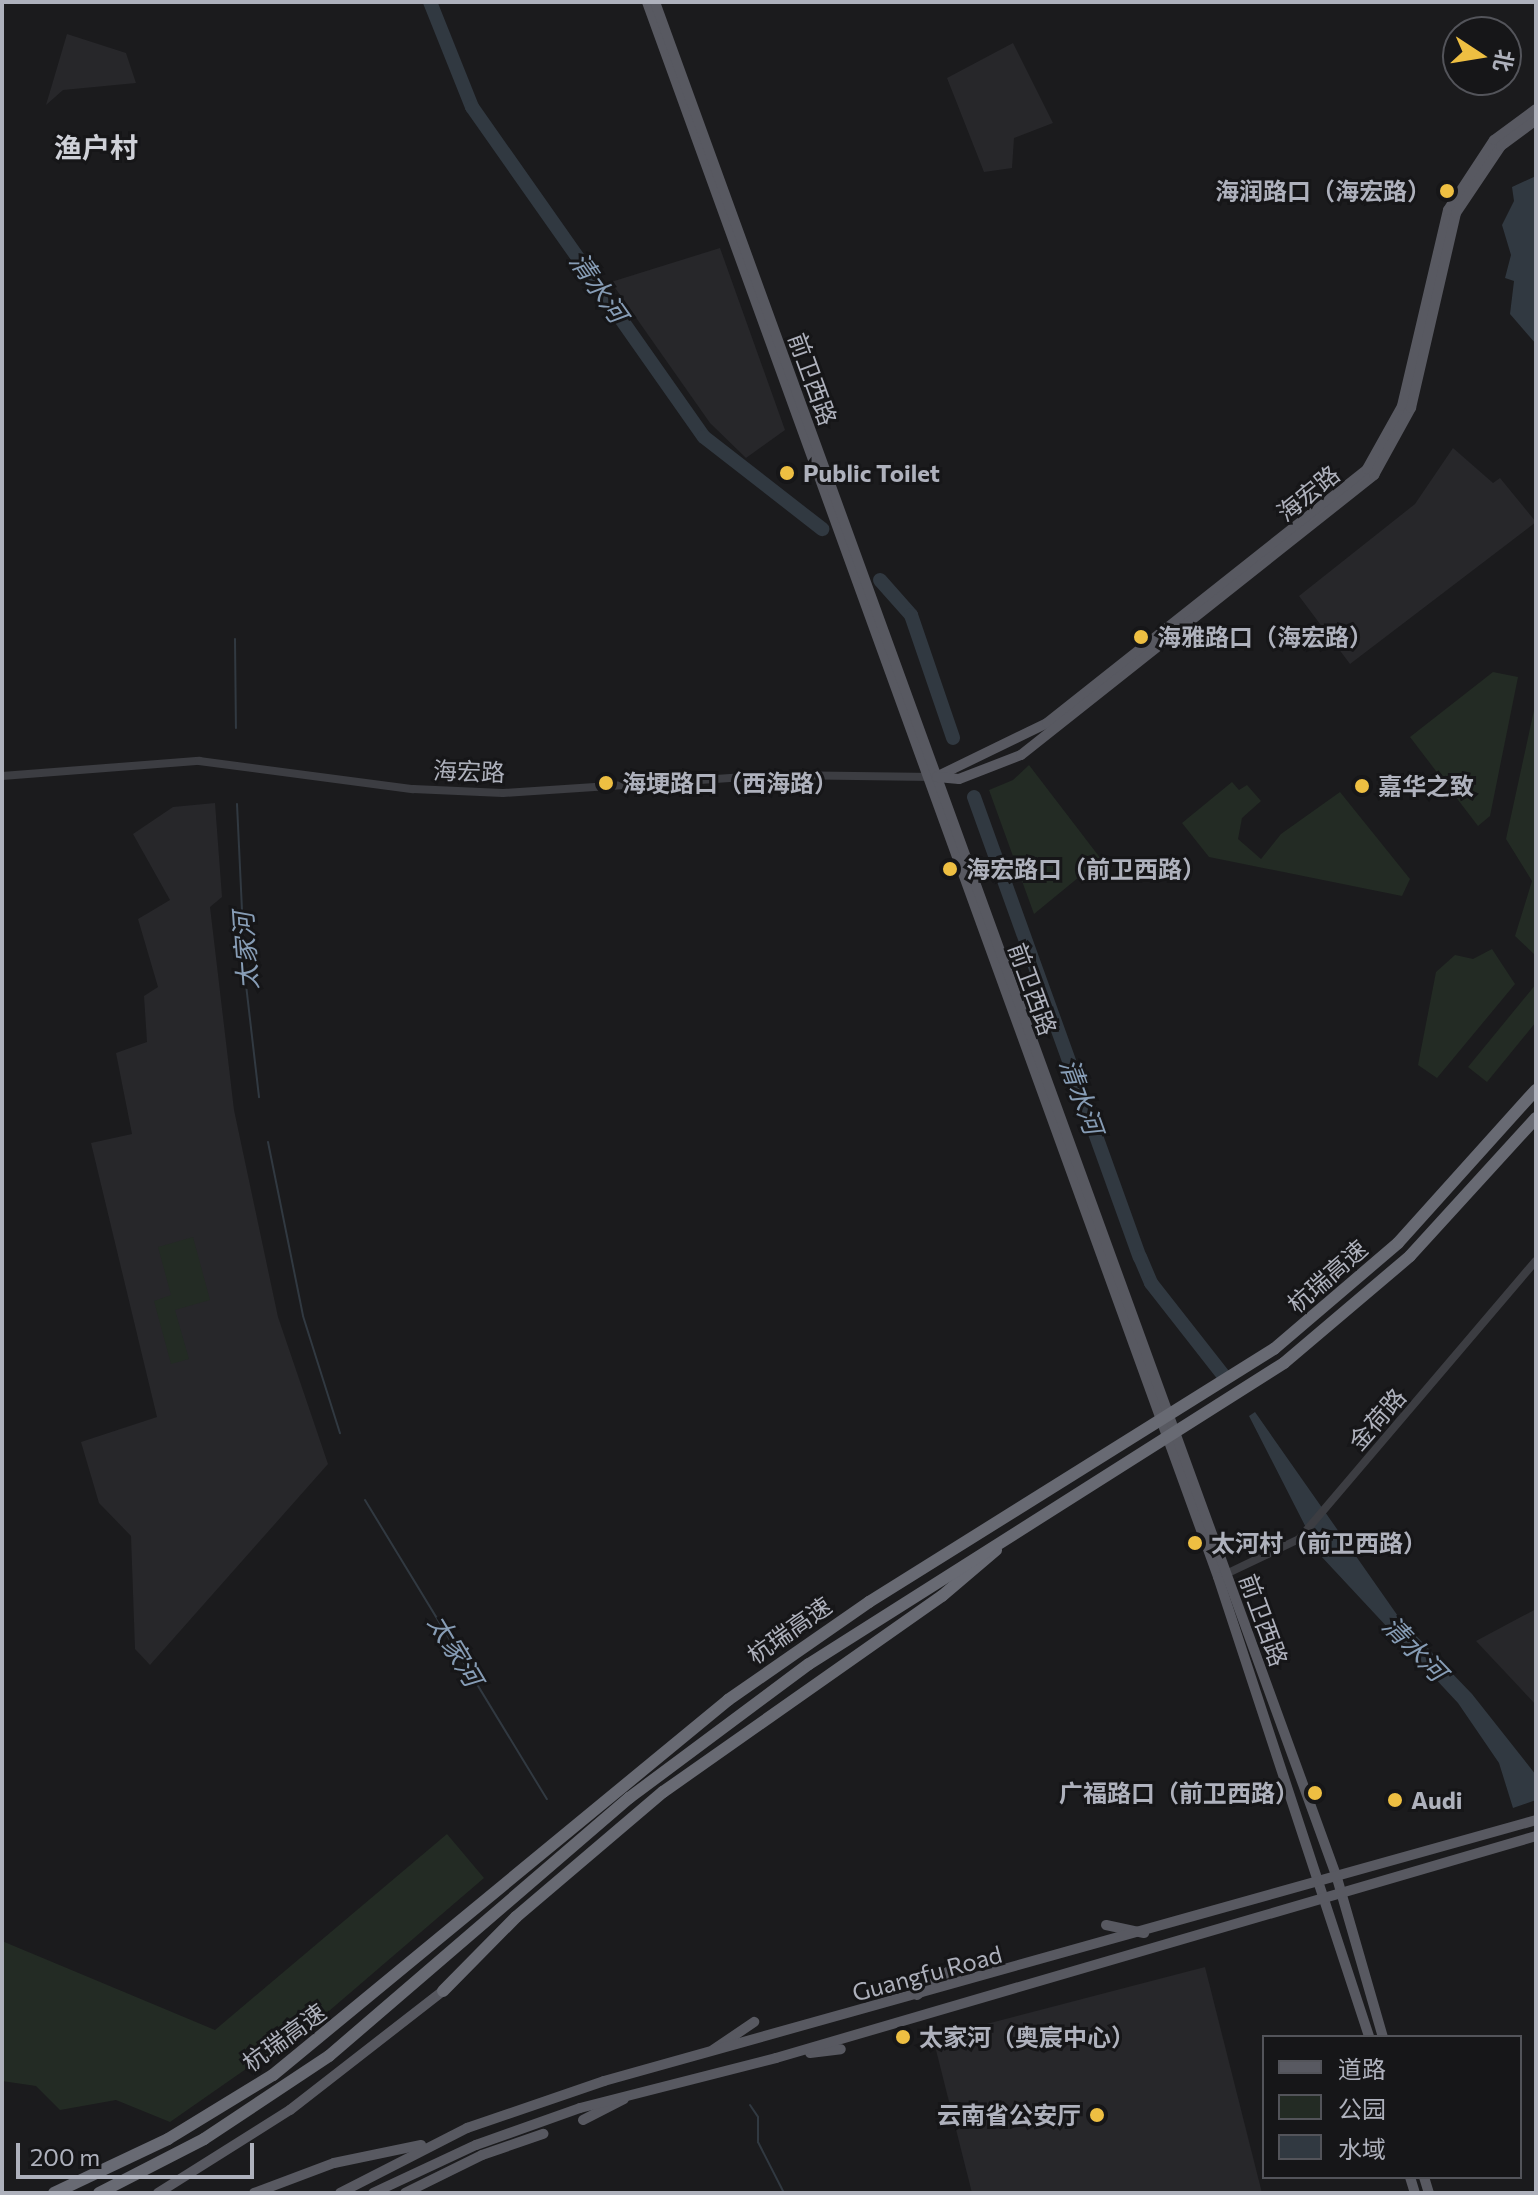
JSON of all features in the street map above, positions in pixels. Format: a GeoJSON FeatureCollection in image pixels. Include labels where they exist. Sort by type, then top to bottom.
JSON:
{"type":"FeatureCollection","features":[{"type":"Feature","properties":{"kind":"highway","name":"杭瑞高速"},"geometry":{"type":"LineString","coordinates":[[54,2193],[159,2144],[273,2075],[380,1991],[606,1794],[740,1691],[903,1581],[1274,1349],[1398,1243],[1536,1090]]}},
{"type":"Feature","properties":{"kind":"highway","name":"杭瑞高速"},"geometry":{"type":"LineString","coordinates":[[99,2193],[204,2139],[301,2076],[703,1740],[856,1632],[1313,1341],[1426,1240],[1536,1118]]}},
{"type":"Feature","properties":{"kind":"highway"},"geometry":{"type":"LineString","coordinates":[[443,1991],[574,1866],[713,1753],[942,1596],[1029,1524]]}},
{"type":"Feature","properties":{"kind":"main road","name":"前卫西路"},"geometry":{"type":"LineString","coordinates":[[647,2],[1337,1878],[1382,2035]]}},
{"type":"Feature","properties":{"kind":"main road","name":"前卫西路"},"geometry":{"type":"LineString","coordinates":[[655,2],[1218,1577],[1326,1897],[1368,2035]]}},
{"type":"Feature","properties":{"kind":"main road","name":"海宏路"},"geometry":{"type":"LineString","coordinates":[[932,778],[1047,723],[1367,469],[1402,406],[1448,210],[1494,140],[1536,109]]}},
{"type":"Feature","properties":{"kind":"main road","name":"海宏路"},"geometry":{"type":"LineString","coordinates":[[932,778],[959,779],[1021,755],[1374,475],[1411,408],[1456,213],[1501,146],[1536,120]]}},
{"type":"Feature","properties":{"kind":"main road","name":"Guangfu Road"},"geometry":{"type":"LineString","coordinates":[[340,2193],[430,2143],[519,2108],[1146,1933],[1536,1820]]}},
{"type":"Feature","properties":{"kind":"main road","name":"Guangfu Road"},"geometry":{"type":"LineString","coordinates":[[373,2193],[476,2145],[635,2093],[776,2058],[1536,1836]]}},
{"type":"Feature","properties":{"kind":"main road"},"geometry":{"type":"LineString","coordinates":[[1106,1925],[1146,1933]]}},
{"type":"Feature","properties":{"kind":"main road"},"geometry":{"type":"LineString","coordinates":[[913,1998],[957,1965]]}},
{"type":"Feature","properties":{"kind":"main road"},"geometry":{"type":"LineString","coordinates":[[158,2193],[246,2140],[443,1991]]}},
{"type":"Feature","properties":{"kind":"main road"},"geometry":{"type":"LineString","coordinates":[[705,2055],[754,2022]]}},
{"type":"Feature","properties":{"kind":"main road"},"geometry":{"type":"LineString","coordinates":[[776,2058],[841,2049]]}},
{"type":"Feature","properties":{"kind":"main road"},"geometry":{"type":"LineString","coordinates":[[583,2120],[635,2093]]}},
{"type":"Feature","properties":{"kind":"main road"},"geometry":{"type":"LineString","coordinates":[[405,2193],[543,2134]]}},
{"type":"Feature","properties":{"kind":"main road"},"geometry":{"type":"LineString","coordinates":[[254,2193],[349,2158],[430,2143]]}},
{"type":"Feature","properties":{"kind":"street","name":"海宏路"},"geometry":{"type":"LineString","coordinates":[[2,776],[199,761],[413,789],[503,793],[777,775],[932,778]]}},
{"type":"Feature","properties":{"kind":"street","name":"金荷路"},"geometry":{"type":"LineString","coordinates":[[1226,1574],[1299,1539],[1536,1261]]}},
{"type":"Feature","properties":{"kind":"shaded area"},"geometry":{"type":"Polygon","coordinates":[[[67,34],[126,53],[136,83],[63,90],[46,105],[67,34]]]}},
{"type":"Feature","properties":{"kind":"shaded area"},"geometry":{"type":"Polygon","coordinates":[[[1013,43],[1053,123],[1014,138],[1012,168],[984,172],[947,78],[1013,43]]]}},
{"type":"Feature","properties":{"kind":"shaded area"},"geometry":{"type":"Polygon","coordinates":[[[720,248],[785,430],[746,458],[710,423],[611,282],[720,248]]]}},
{"type":"Feature","properties":{"kind":"shaded area"},"geometry":{"type":"Polygon","coordinates":[[[1453,448],[1493,483],[1500,478],[1536,522],[1350,664],[1299,596],[1415,504],[1453,448]]]}},
{"type":"Feature","properties":{"kind":"shaded area"},"geometry":{"type":"Polygon","coordinates":[[[215,803],[222,897],[210,907],[234,1110],[278,1317],[328,1464],[150,1665],[135,1649],[131,1536],[99,1503],[81,1442],[157,1417],[91,1143],[132,1134],[116,1053],[147,1042],[144,996],[158,987],[138,919],[170,900],[133,834],[173,807],[215,803]]]}},
{"type":"Feature","properties":{"kind":"shaded area"},"geometry":{"type":"Polygon","coordinates":[[[1536,1609],[1536,1705],[1476,1641],[1536,1609]]]}},
{"type":"Feature","properties":{"kind":"shaded area","name":"云南省公安厅"},"geometry":{"type":"Polygon","coordinates":[[[1205,1967],[1262,2193],[972,2193],[933,2038],[1205,1967]]]}},
{"type":"Feature","properties":{"kind":"green space"},"geometry":{"type":"Polygon","coordinates":[[[1493,672],[1518,677],[1490,816],[1478,826],[1410,737],[1493,672]]]}},
{"type":"Feature","properties":{"kind":"green space"},"geometry":{"type":"Polygon","coordinates":[[[1536,701],[1536,956],[1515,936],[1532,881],[1506,839],[1536,701]]]}},
{"type":"Feature","properties":{"kind":"green space"},"geometry":{"type":"Polygon","coordinates":[[[1029,765],[1101,859],[1034,914],[989,790],[1013,780],[1029,765]]]}},
{"type":"Feature","properties":{"kind":"green space"},"geometry":{"type":"Polygon","coordinates":[[[1232,782],[1239,790],[1247,785],[1261,801],[1242,818],[1238,839],[1261,859],[1281,834],[1340,792],[1410,879],[1402,896],[1209,857],[1182,823],[1232,782]]]}},
{"type":"Feature","properties":{"kind":"green space"},"geometry":{"type":"Polygon","coordinates":[[[1492,949],[1515,984],[1437,1078],[1418,1065],[1436,972],[1455,955],[1473,959],[1492,949]]]}},
{"type":"Feature","properties":{"kind":"green space"},"geometry":{"type":"Polygon","coordinates":[[[1536,984],[1536,1022],[1487,1082],[1468,1067],[1536,984]]]}},
{"type":"Feature","properties":{"kind":"green space"},"geometry":{"type":"Polygon","coordinates":[[[193,1237],[210,1300],[175,1310],[189,1359],[171,1364],[154,1301],[171,1295],[158,1247],[193,1237]]]}},
{"type":"Feature","properties":{"kind":"green space"},"geometry":{"type":"Polygon","coordinates":[[[447,1834],[484,1878],[329,2011],[170,2122],[116,2100],[60,2110],[36,2086],[2,2081],[2,1941],[215,2030],[447,1834]]]}},
{"type":"Feature","properties":{"kind":"water"},"geometry":{"type":"Polygon","coordinates":[[[1536,176],[1536,344],[1510,314],[1514,281],[1505,278],[1511,255],[1502,225],[1514,201],[1512,187],[1536,176]]]}},
{"type":"Feature","properties":{"kind":"water"},"geometry":{"type":"Polygon","coordinates":[[[1255,1412],[1400,1619],[1472,1694],[1536,1775],[1536,1800],[1513,1808],[1499,1763],[1458,1703],[1320,1555],[1249,1416],[1255,1412]]]}},
{"type":"Feature","properties":{"kind":"waterway","name":"清水河"},"geometry":{"type":"LineString","coordinates":[[430,2],[472,107],[704,437],[822,529]]}},
{"type":"Feature","properties":{"kind":"waterway","name":"清水河"},"geometry":{"type":"LineString","coordinates":[[880,580],[911,615],[953,738]]}},
{"type":"Feature","properties":{"kind":"waterway","name":"太家河"},"geometry":{"type":"LineString","coordinates":[[235,639],[236,728]]}},
{"type":"Feature","properties":{"kind":"waterway","name":"清水河"},"geometry":{"type":"LineString","coordinates":[[974,797],[1151,1283],[1224,1376]]}},
{"type":"Feature","properties":{"kind":"waterway","name":"太家河"},"geometry":{"type":"LineString","coordinates":[[237,804],[245,976],[259,1097]]}},
{"type":"Feature","properties":{"kind":"waterway","name":"太家河"},"geometry":{"type":"LineString","coordinates":[[268,1142],[303,1316],[340,1433]]}},
{"type":"Feature","properties":{"kind":"waterway","name":"太家河"},"geometry":{"type":"LineString","coordinates":[[365,1500],[547,1799]]}},
{"type":"Feature","properties":{"kind":"waterway","name":"太家河"},"geometry":{"type":"LineString","coordinates":[[750,2105],[758,2117],[758,2142],[784,2193]]}},
{"type":"Feature","properties":{"kind":"place","name":"海润路口（海宏路）"},"geometry":{"type":"Point","coordinates":[1447,191]}},
{"type":"Feature","properties":{"kind":"place","name":"Public Toilet"},"geometry":{"type":"Point","coordinates":[787,473]}},
{"type":"Feature","properties":{"kind":"place","name":"海雅路口（海宏路）"},"geometry":{"type":"Point","coordinates":[1141,637]}},
{"type":"Feature","properties":{"kind":"place","name":"海埂路口（西海路）"},"geometry":{"type":"Point","coordinates":[606,783]}},
{"type":"Feature","properties":{"kind":"place","name":"嘉华之致"},"geometry":{"type":"Point","coordinates":[1362,786]}},
{"type":"Feature","properties":{"kind":"place","name":"海宏路口（前卫西路）"},"geometry":{"type":"Point","coordinates":[950,869]}},
{"type":"Feature","properties":{"kind":"place","name":"太河村（前卫西路）"},"geometry":{"type":"Point","coordinates":[1195,1543]}},
{"type":"Feature","properties":{"kind":"place","name":"广福路口（前卫西路）"},"geometry":{"type":"Point","coordinates":[1315,1793]}},
{"type":"Feature","properties":{"kind":"place","name":"Audi"},"geometry":{"type":"Point","coordinates":[1395,1800]}},
{"type":"Feature","properties":{"kind":"place","name":"太家河（奥宸中心）"},"geometry":{"type":"Point","coordinates":[903,2037]}},
{"type":"Feature","properties":{"kind":"place","name":"云南省公安厅"},"geometry":{"type":"Point","coordinates":[1097,2115]}},
{"type":"Feature","properties":{"kind":"district","name":"渔户村"},"geometry":{"type":"Point","coordinates":[96,147]}}]}
